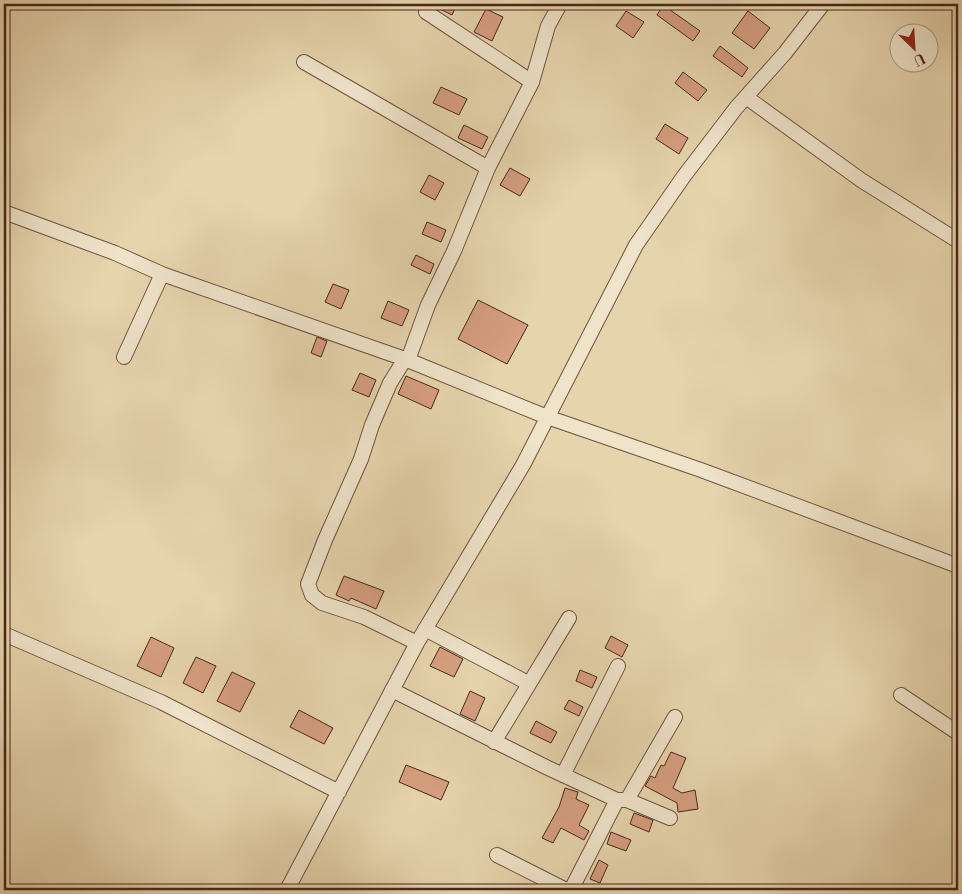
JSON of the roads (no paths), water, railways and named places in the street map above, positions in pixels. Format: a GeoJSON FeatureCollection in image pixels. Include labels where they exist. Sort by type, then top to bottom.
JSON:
{"type":"FeatureCollection","features":[{"type":"Feature","properties":{"kind":"street"},"geometry":{"type":"LineString","coordinates":[[418,643],[364,617],[322,603],[312,595],[308,584],[390,384],[409,354],[428,305],[474,205],[488,168],[532,82],[548,26],[560,4]]}},
{"type":"Feature","properties":{"kind":"street"},"geometry":{"type":"LineString","coordinates":[[287,890],[418,643],[524,465],[636,245],[684,176],[823,4]]}},
{"type":"Feature","properties":{"kind":"street"},"geometry":{"type":"LineString","coordinates":[[426,12],[532,82]]}},
{"type":"Feature","properties":{"kind":"street"},"geometry":{"type":"LineString","coordinates":[[304,62],[488,168]]}},
{"type":"Feature","properties":{"kind":"street"},"geometry":{"type":"LineString","coordinates":[[746,97],[861,180],[958,241]]}},
{"type":"Feature","properties":{"kind":"street"},"geometry":{"type":"LineString","coordinates":[[4,212],[115,253],[162,274],[409,354],[547,417],[701,470],[958,566]]}},
{"type":"Feature","properties":{"kind":"street"},"geometry":{"type":"LineString","coordinates":[[124,357],[162,274]]}},
{"type":"Feature","properties":{"kind":"street"},"geometry":{"type":"LineString","coordinates":[[494,742],[569,618]]}},
{"type":"Feature","properties":{"kind":"street"},"geometry":{"type":"LineString","coordinates":[[426,629],[528,683]]}},
{"type":"Feature","properties":{"kind":"street"},"geometry":{"type":"LineString","coordinates":[[4,634],[161,702],[339,792]]}},
{"type":"Feature","properties":{"kind":"street"},"geometry":{"type":"LineString","coordinates":[[563,775],[618,666]]}},
{"type":"Feature","properties":{"kind":"street"},"geometry":{"type":"LineString","coordinates":[[392,690],[563,775],[670,818]]}},
{"type":"Feature","properties":{"kind":"street"},"geometry":{"type":"LineString","coordinates":[[900,695],[958,733]]}},
{"type":"Feature","properties":{"kind":"street"},"geometry":{"type":"LineString","coordinates":[[571,890],[622,800],[675,717]]}},
{"type":"Feature","properties":{"kind":"street"},"geometry":{"type":"LineString","coordinates":[[497,855],[566,890]]}}]}
